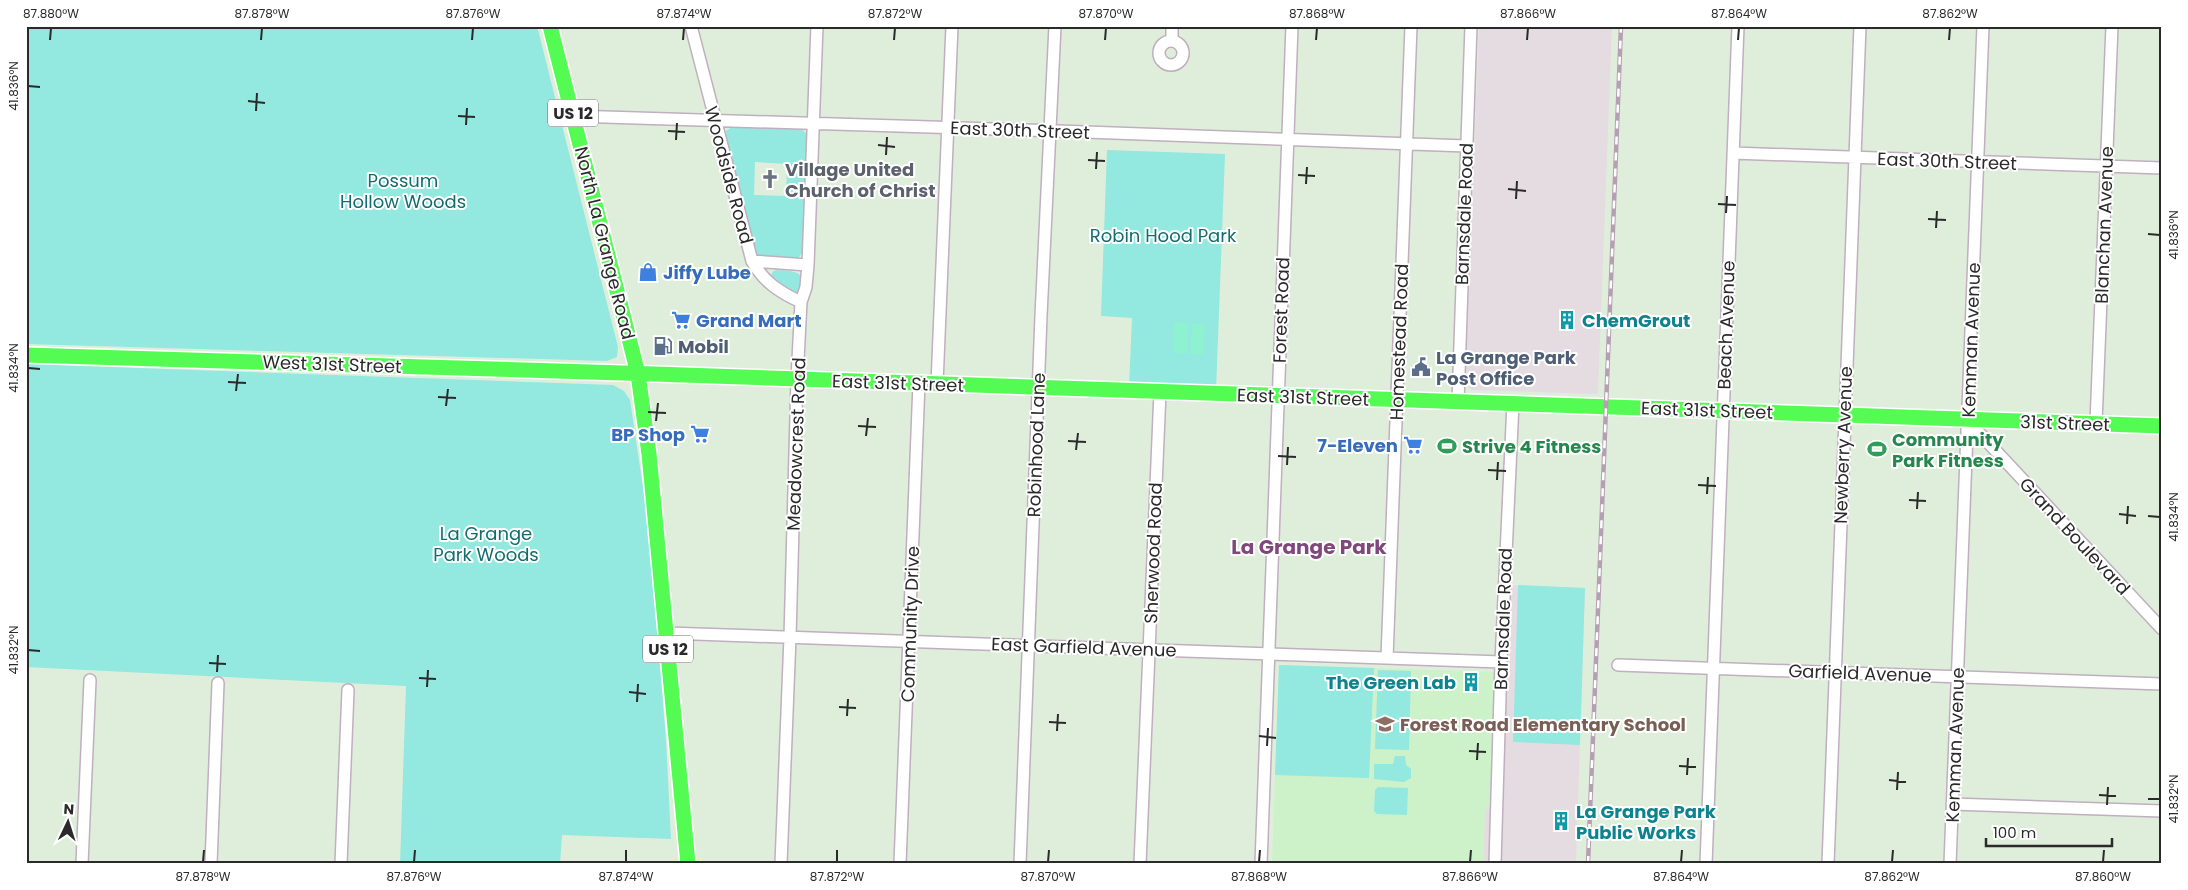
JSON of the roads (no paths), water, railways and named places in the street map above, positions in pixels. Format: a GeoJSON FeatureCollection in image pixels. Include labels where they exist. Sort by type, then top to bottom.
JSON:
{"type":"FeatureCollection","features":[{"type":"Feature","properties":{"kind":"main road","name":"North La Grange Road"},"geometry":{"type":"LineString","coordinates":[[550,26],[638,374]]}},
{"type":"Feature","properties":{"kind":"main road","name":"West 31st Street"},"geometry":{"type":"LineString","coordinates":[[26,355],[638,374]]}},
{"type":"Feature","properties":{"kind":"main road","name":"East 31st Street"},"geometry":{"type":"LineString","coordinates":[[638,374],[1723,410],[1967,420]]}},
{"type":"Feature","properties":{"kind":"main road","name":"US 12"},"geometry":{"type":"LineString","coordinates":[[638,374],[667,633],[688,864]]}},
{"type":"Feature","properties":{"kind":"main road","name":"31st Street"},"geometry":{"type":"LineString","coordinates":[[1967,420],[2162,426]]}},
{"type":"Feature","properties":{"kind":"street","name":"Woodside Road"},"geometry":{"type":"LineString","coordinates":[[691,26],[752,261],[757,271],[771,286],[801,302]]}},
{"type":"Feature","properties":{"kind":"street","name":"Meadowcrest Road"},"geometry":{"type":"LineString","coordinates":[[781,864],[790,637],[797,379],[801,302],[806,287],[808,264],[817,26]]}},
{"type":"Feature","properties":{"kind":"street"},"geometry":{"type":"LineString","coordinates":[[937,384],[952,26]]}},
{"type":"Feature","properties":{"kind":"street","name":"Robinhood Lane"},"geometry":{"type":"LineString","coordinates":[[1020,864],[1054,26]]}},
{"type":"Feature","properties":{"kind":"street"},"geometry":{"type":"LineString","coordinates":[[1172,26],[1172,41]]}},
{"type":"Feature","properties":{"kind":"street","name":"Forest Road"},"geometry":{"type":"LineString","coordinates":[[1261,864],[1292,26]]}},
{"type":"Feature","properties":{"kind":"street","name":"Homestead Road"},"geometry":{"type":"LineString","coordinates":[[1386,658],[1411,26]]}},
{"type":"Feature","properties":{"kind":"street","name":"Barnsdale Road"},"geometry":{"type":"LineString","coordinates":[[1458,402],[1471,26]]}},
{"type":"Feature","properties":{"kind":"street","name":"Beach Avenue"},"geometry":{"type":"LineString","coordinates":[[1706,864],[1738,26]]}},
{"type":"Feature","properties":{"kind":"street","name":"Newberry Avenue"},"geometry":{"type":"LineString","coordinates":[[1828,864],[1860,26]]}},
{"type":"Feature","properties":{"kind":"street","name":"Kemman Avenue"},"geometry":{"type":"LineString","coordinates":[[1950,864],[1983,26]]}},
{"type":"Feature","properties":{"kind":"street","name":"Blanchan Avenue"},"geometry":{"type":"LineString","coordinates":[[2096,424],[2112,26]]}},
{"type":"Feature","properties":{"kind":"street","name":"East 30th Street"},"geometry":{"type":"LineString","coordinates":[[573,116],[947,127],[1466,146]]}},
{"type":"Feature","properties":{"kind":"street","name":"East 30th Street"},"geometry":{"type":"LineString","coordinates":[[1732,154],[2162,168]]}},
{"type":"Feature","properties":{"kind":"street"},"geometry":{"type":"LineString","coordinates":[[752,261],[808,264]]}},
{"type":"Feature","properties":{"kind":"street","name":"Community Drive"},"geometry":{"type":"LineString","coordinates":[[900,864],[919,383]]}},
{"type":"Feature","properties":{"kind":"street","name":"Sherwood Road"},"geometry":{"type":"LineString","coordinates":[[1140,864],[1160,392]]}},
{"type":"Feature","properties":{"kind":"street","name":"Barnsdale Road"},"geometry":{"type":"LineString","coordinates":[[1495,864],[1501,662],[1513,403]]}},
{"type":"Feature","properties":{"kind":"street","name":"Grand Boulevard"},"geometry":{"type":"LineString","coordinates":[[1967,420],[2162,629]]}},
{"type":"Feature","properties":{"kind":"street","name":"East Garfield Avenue"},"geometry":{"type":"LineString","coordinates":[[667,633],[1501,662]]}},
{"type":"Feature","properties":{"kind":"street","name":"Garfield Avenue"},"geometry":{"type":"LineString","coordinates":[[1618,665],[2162,684]]}},
{"type":"Feature","properties":{"kind":"street"},"geometry":{"type":"LineString","coordinates":[[82,864],[90,680]]}},
{"type":"Feature","properties":{"kind":"street"},"geometry":{"type":"LineString","coordinates":[[211,864],[218,683]]}},
{"type":"Feature","properties":{"kind":"street"},"geometry":{"type":"LineString","coordinates":[[341,864],[348,690]]}},
{"type":"Feature","properties":{"kind":"street"},"geometry":{"type":"LineString","coordinates":[[1952,804],[2162,811]]}},
{"type":"Feature","properties":{"kind":"railway"},"geometry":{"type":"LineString","coordinates":[[1588,864],[1621,26]]}},
{"type":"Feature","properties":{"kind":"place","name":"Village United Church of Christ"},"geometry":{"type":"Point","coordinates":[770,179]}},
{"type":"Feature","properties":{"kind":"place","name":"Jiffy Lube"},"geometry":{"type":"Point","coordinates":[648,272]}},
{"type":"Feature","properties":{"kind":"place","name":"Grand Mart"},"geometry":{"type":"Point","coordinates":[681,320]}},
{"type":"Feature","properties":{"kind":"place","name":"ChemGrout"},"geometry":{"type":"Point","coordinates":[1567,320]}},
{"type":"Feature","properties":{"kind":"place","name":"Mobil"},"geometry":{"type":"Point","coordinates":[663,346]}},
{"type":"Feature","properties":{"kind":"place","name":"La Grange Park Post Office"},"geometry":{"type":"Point","coordinates":[1421,367]}},
{"type":"Feature","properties":{"kind":"place","name":"BP Shop"},"geometry":{"type":"Point","coordinates":[700,434]}},
{"type":"Feature","properties":{"kind":"place","name":"7-Eleven"},"geometry":{"type":"Point","coordinates":[1413,445]}},
{"type":"Feature","properties":{"kind":"place","name":"Strive 4 Fitness"},"geometry":{"type":"Point","coordinates":[1447,446]}},
{"type":"Feature","properties":{"kind":"place","name":"Community Park Fitness"},"geometry":{"type":"Point","coordinates":[1877,449]}},
{"type":"Feature","properties":{"kind":"place","name":"The Green Lab"},"geometry":{"type":"Point","coordinates":[1471,682]}},
{"type":"Feature","properties":{"kind":"place","name":"Forest Road Elementary School"},"geometry":{"type":"Point","coordinates":[1385,724]}},
{"type":"Feature","properties":{"kind":"place","name":"La Grange Park Public Works"},"geometry":{"type":"Point","coordinates":[1561,821]}},
{"type":"Feature","properties":{"kind":"district","name":"La Grange Park"},"geometry":{"type":"Point","coordinates":[1309,547]}},
{"type":"Feature","properties":{"kind":"park label","name":"Possum Hollow Woods"},"geometry":{"type":"Point","coordinates":[403,190]}},
{"type":"Feature","properties":{"kind":"park label","name":"Robin Hood Park"},"geometry":{"type":"Point","coordinates":[1163,235]}},
{"type":"Feature","properties":{"kind":"park label","name":"La Grange Park Woods"},"geometry":{"type":"Point","coordinates":[486,543]}}]}
